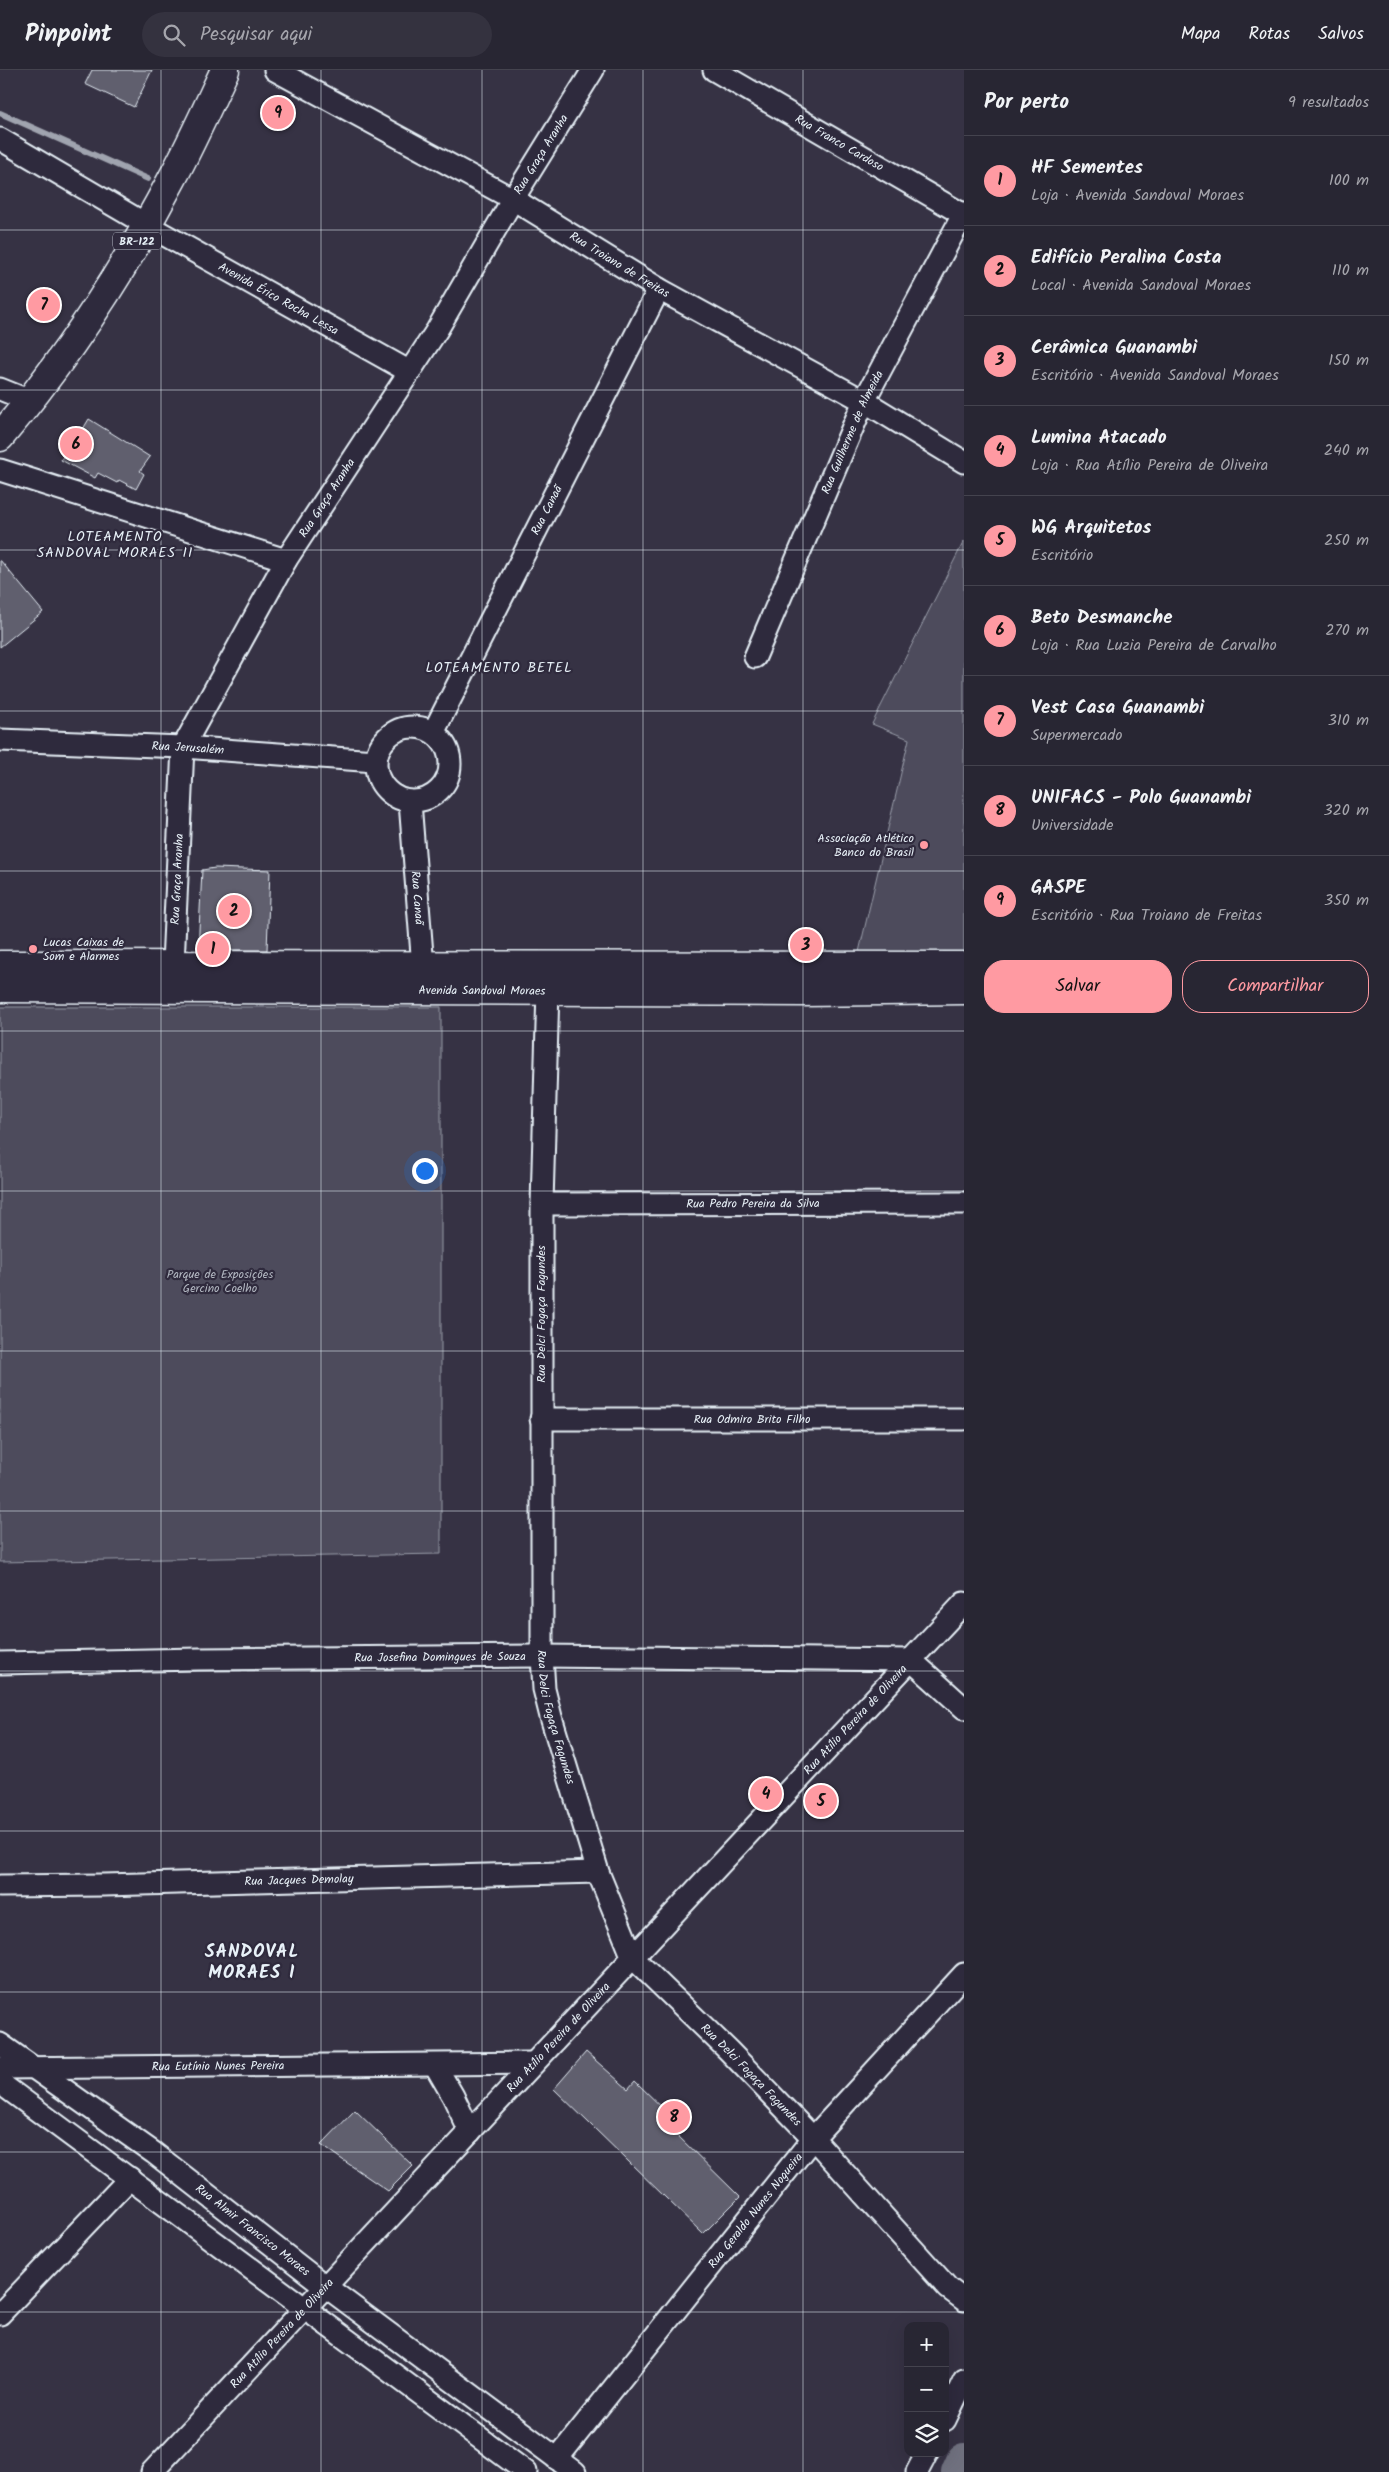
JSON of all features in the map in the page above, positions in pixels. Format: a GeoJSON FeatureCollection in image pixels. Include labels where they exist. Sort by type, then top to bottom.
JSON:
{"type":"FeatureCollection","features":[{"type":"Feature","properties":{"kind":"main road","name":"BR-122"},"geometry":{"type":"LineString","coordinates":[[0,437],[30,401],[86,323],[147,225],[173,178],[225,70]]}},
{"type":"Feature","properties":{"kind":"main road","name":"Avenida Sandoval Moraes"},"geometry":{"type":"LineString","coordinates":[[0,988],[173,964],[424,977],[548,989],[837,979],[964,966]]}},
{"type":"Feature","properties":{"kind":"main road","name":"Avenida Sandoval Moraes"},"geometry":{"type":"LineString","coordinates":[[0,965],[95,976],[837,979],[964,990]]}},
{"type":"Feature","properties":{"kind":"street","name":"Rua Troiano de Freitas"},"geometry":{"type":"LineString","coordinates":[[275,70],[513,199],[660,289],[864,402],[964,462]]}},
{"type":"Feature","properties":{"kind":"street","name":"Rua Graça Aranha"},"geometry":{"type":"LineString","coordinates":[[173,964],[183,747],[286,560],[410,372],[513,199],[593,70]]}},
{"type":"Feature","properties":{"kind":"street","name":"Rua Franco Cardoso"},"geometry":{"type":"LineString","coordinates":[[714,70],[964,214]]}},
{"type":"Feature","properties":{"kind":"street","name":"Avenida Érico Rocha Lessa"},"geometry":{"type":"LineString","coordinates":[[0,139],[147,225],[410,372]]}},
{"type":"Feature","properties":{"kind":"street","name":"Rua Guilherme de Almeida"},"geometry":{"type":"LineString","coordinates":[[755,657],[864,402],[964,214]]}},
{"type":"Feature","properties":{"kind":"street","name":"Rua Canaã"},"geometry":{"type":"LineString","coordinates":[[434,731],[660,289]]}},
{"type":"Feature","properties":{"kind":"street"},"geometry":{"type":"LineString","coordinates":[[0,389],[30,401]]}},
{"type":"Feature","properties":{"kind":"street"},"geometry":{"type":"LineString","coordinates":[[0,470],[286,560]]}},
{"type":"Feature","properties":{"kind":"street"},"geometry":{"type":"LineString","coordinates":[[409,726],[434,731],[450,751],[450,776],[435,796],[410,802],[391,795],[379,780],[375,760],[386,737],[409,726]]}},
{"type":"Feature","properties":{"kind":"street","name":"Rua Jerusalém"},"geometry":{"type":"LineString","coordinates":[[0,740],[183,747],[375,760]]}},
{"type":"Feature","properties":{"kind":"street","name":"Rua Canaã"},"geometry":{"type":"LineString","coordinates":[[410,802],[424,977]]}},
{"type":"Feature","properties":{"kind":"street","name":"Rua Delci Fogaça Fagundes"},"geometry":{"type":"LineString","coordinates":[[548,989],[542,1204],[542,1656],[544,1689],[551,1717],[598,1872],[633,1958],[813,2138],[948,2288],[964,2300]]}},
{"type":"Feature","properties":{"kind":"street","name":"Rua Pedro Pereira da Silva"},"geometry":{"type":"LineString","coordinates":[[542,1204],[964,1203]]}},
{"type":"Feature","properties":{"kind":"street","name":"Rua Odmiro Brito Filho"},"geometry":{"type":"LineString","coordinates":[[541,1419],[964,1420]]}},
{"type":"Feature","properties":{"kind":"street","name":"Rua Atílio Pereira de Oliveira"},"geometry":{"type":"LineString","coordinates":[[152,2472],[964,1603]]}},
{"type":"Feature","properties":{"kind":"street","name":"Rua Josefina Domingues de Souza"},"geometry":{"type":"LineString","coordinates":[[0,1663],[189,1659],[542,1656],[911,1660]]}},
{"type":"Feature","properties":{"kind":"street"},"geometry":{"type":"LineString","coordinates":[[911,1660],[964,1708]]}},
{"type":"Feature","properties":{"kind":"street","name":"Rua Jacques Demolay"},"geometry":{"type":"LineString","coordinates":[[0,1886],[598,1872]]}},
{"type":"Feature","properties":{"kind":"street","name":"Rua Geraldo Nunes Nogueira"},"geometry":{"type":"LineString","coordinates":[[557,2459],[813,2138],[964,1974]]}},
{"type":"Feature","properties":{"kind":"street","name":"Rua Almir Francisco Moraes"},"geometry":{"type":"LineString","coordinates":[[0,2044],[154,2152],[325,2286],[575,2472]]}},
{"type":"Feature","properties":{"kind":"street","name":"Rua Eutínio Nunes Pereira"},"geometry":{"type":"LineString","coordinates":[[0,2068],[435,2066],[534,2063]]}},
{"type":"Feature","properties":{"kind":"street"},"geometry":{"type":"LineString","coordinates":[[435,2066],[454,2096],[470,2132]]}},
{"type":"Feature","properties":{"kind":"street"},"geometry":{"type":"LineString","coordinates":[[0,2083],[526,2472]]}},
{"type":"Feature","properties":{"kind":"street"},"geometry":{"type":"LineString","coordinates":[[0,2314],[130,2178]]}},
{"type":"Feature","properties":{"kind":"street"},"geometry":{"type":"LineString","coordinates":[[949,2412],[964,2380]]}},
{"type":"Feature","properties":{"kind":"street"},"geometry":{"type":"LineString","coordinates":[[917,2472],[925,2457]]}},
{"type":"Feature","properties":{"kind":"green space","name":"Associação Atlético Banco do Brasil"},"geometry":{"type":"Polygon","coordinates":[[[964,541],[964,952],[859,952],[909,739],[872,724],[964,541]]]}},
{"type":"Feature","properties":{"kind":"green space","name":"Parque de Exposições Gercino Coelho"},"geometry":{"type":"Polygon","coordinates":[[[0,1007],[441,1007],[441,1554],[0,1562],[0,1007]]]}},
{"type":"Feature","properties":{"kind":"building"},"geometry":{"type":"Polygon","coordinates":[[[92,70],[152,70],[134,107],[85,84],[92,70]]]}},
{"type":"Feature","properties":{"kind":"building"},"geometry":{"type":"Polygon","coordinates":[[[89,419],[150,457],[140,471],[144,474],[136,489],[119,480],[117,483],[98,473],[95,478],[61,460],[71,443],[74,444],[89,419]]]}},
{"type":"Feature","properties":{"kind":"building"},"geometry":{"type":"Polygon","coordinates":[[[0,560],[43,612],[0,647],[0,560]]]}},
{"type":"Feature","properties":{"kind":"building"},"geometry":{"type":"Polygon","coordinates":[[[215,868],[270,870],[267,950],[198,950],[202,870],[215,868]]]}},
{"type":"Feature","properties":{"kind":"building"},"geometry":{"type":"Polygon","coordinates":[[[586,2052],[628,2089],[635,2081],[679,2124],[672,2130],[740,2197],[703,2234],[554,2089],[586,2052]]]}},
{"type":"Feature","properties":{"kind":"building"},"geometry":{"type":"Polygon","coordinates":[[[355,2110],[413,2166],[388,2191],[321,2145],[355,2110]]]}},
{"type":"Feature","properties":{"kind":"waterway"},"geometry":{"type":"LineString","coordinates":[[0,113],[148,179]]}},
{"type":"Feature","properties":{"kind":"waterway"},"geometry":{"type":"LineString","coordinates":[[959,2472],[964,2461]]}},
{"type":"Feature","properties":{"kind":"place","name":"GASPE"},"geometry":{"type":"Point","coordinates":[278,113]}},
{"type":"Feature","properties":{"kind":"place","name":"Vest Casa Guanambi"},"geometry":{"type":"Point","coordinates":[44,305]}},
{"type":"Feature","properties":{"kind":"place","name":"Beto Desmanche"},"geometry":{"type":"Point","coordinates":[76,444]}},
{"type":"Feature","properties":{"kind":"place","name":"Associação Atlético Banco do Brasil"},"geometry":{"type":"Point","coordinates":[924,845]}},
{"type":"Feature","properties":{"kind":"place","name":"Edifício Peralina Costa"},"geometry":{"type":"Point","coordinates":[234,911]}},
{"type":"Feature","properties":{"kind":"place","name":"Cerâmica Guanambi"},"geometry":{"type":"Point","coordinates":[806,945]}},
{"type":"Feature","properties":{"kind":"place","name":"Lucas Caixas de Som e Alarmes"},"geometry":{"type":"Point","coordinates":[33,949]}},
{"type":"Feature","properties":{"kind":"place","name":"HF Sementes"},"geometry":{"type":"Point","coordinates":[213,949]}},
{"type":"Feature","properties":{"kind":"place","name":"Lumina Atacado"},"geometry":{"type":"Point","coordinates":[766,1794]}},
{"type":"Feature","properties":{"kind":"place","name":"WG Arquitetos"},"geometry":{"type":"Point","coordinates":[821,1801]}},
{"type":"Feature","properties":{"kind":"place","name":"UNIFACS - Polo Guanambi"},"geometry":{"type":"Point","coordinates":[674,2117]}},
{"type":"Feature","properties":{"kind":"district","name":"LOTEAMENTO SANDOVAL MORAES II"},"geometry":{"type":"Point","coordinates":[115,544]}},
{"type":"Feature","properties":{"kind":"district","name":"LOTEAMENTO BETEL"},"geometry":{"type":"Point","coordinates":[499,667]}},
{"type":"Feature","properties":{"kind":"district","name":"SANDOVAL MORAES I"},"geometry":{"type":"Point","coordinates":[252,1961]}}]}
